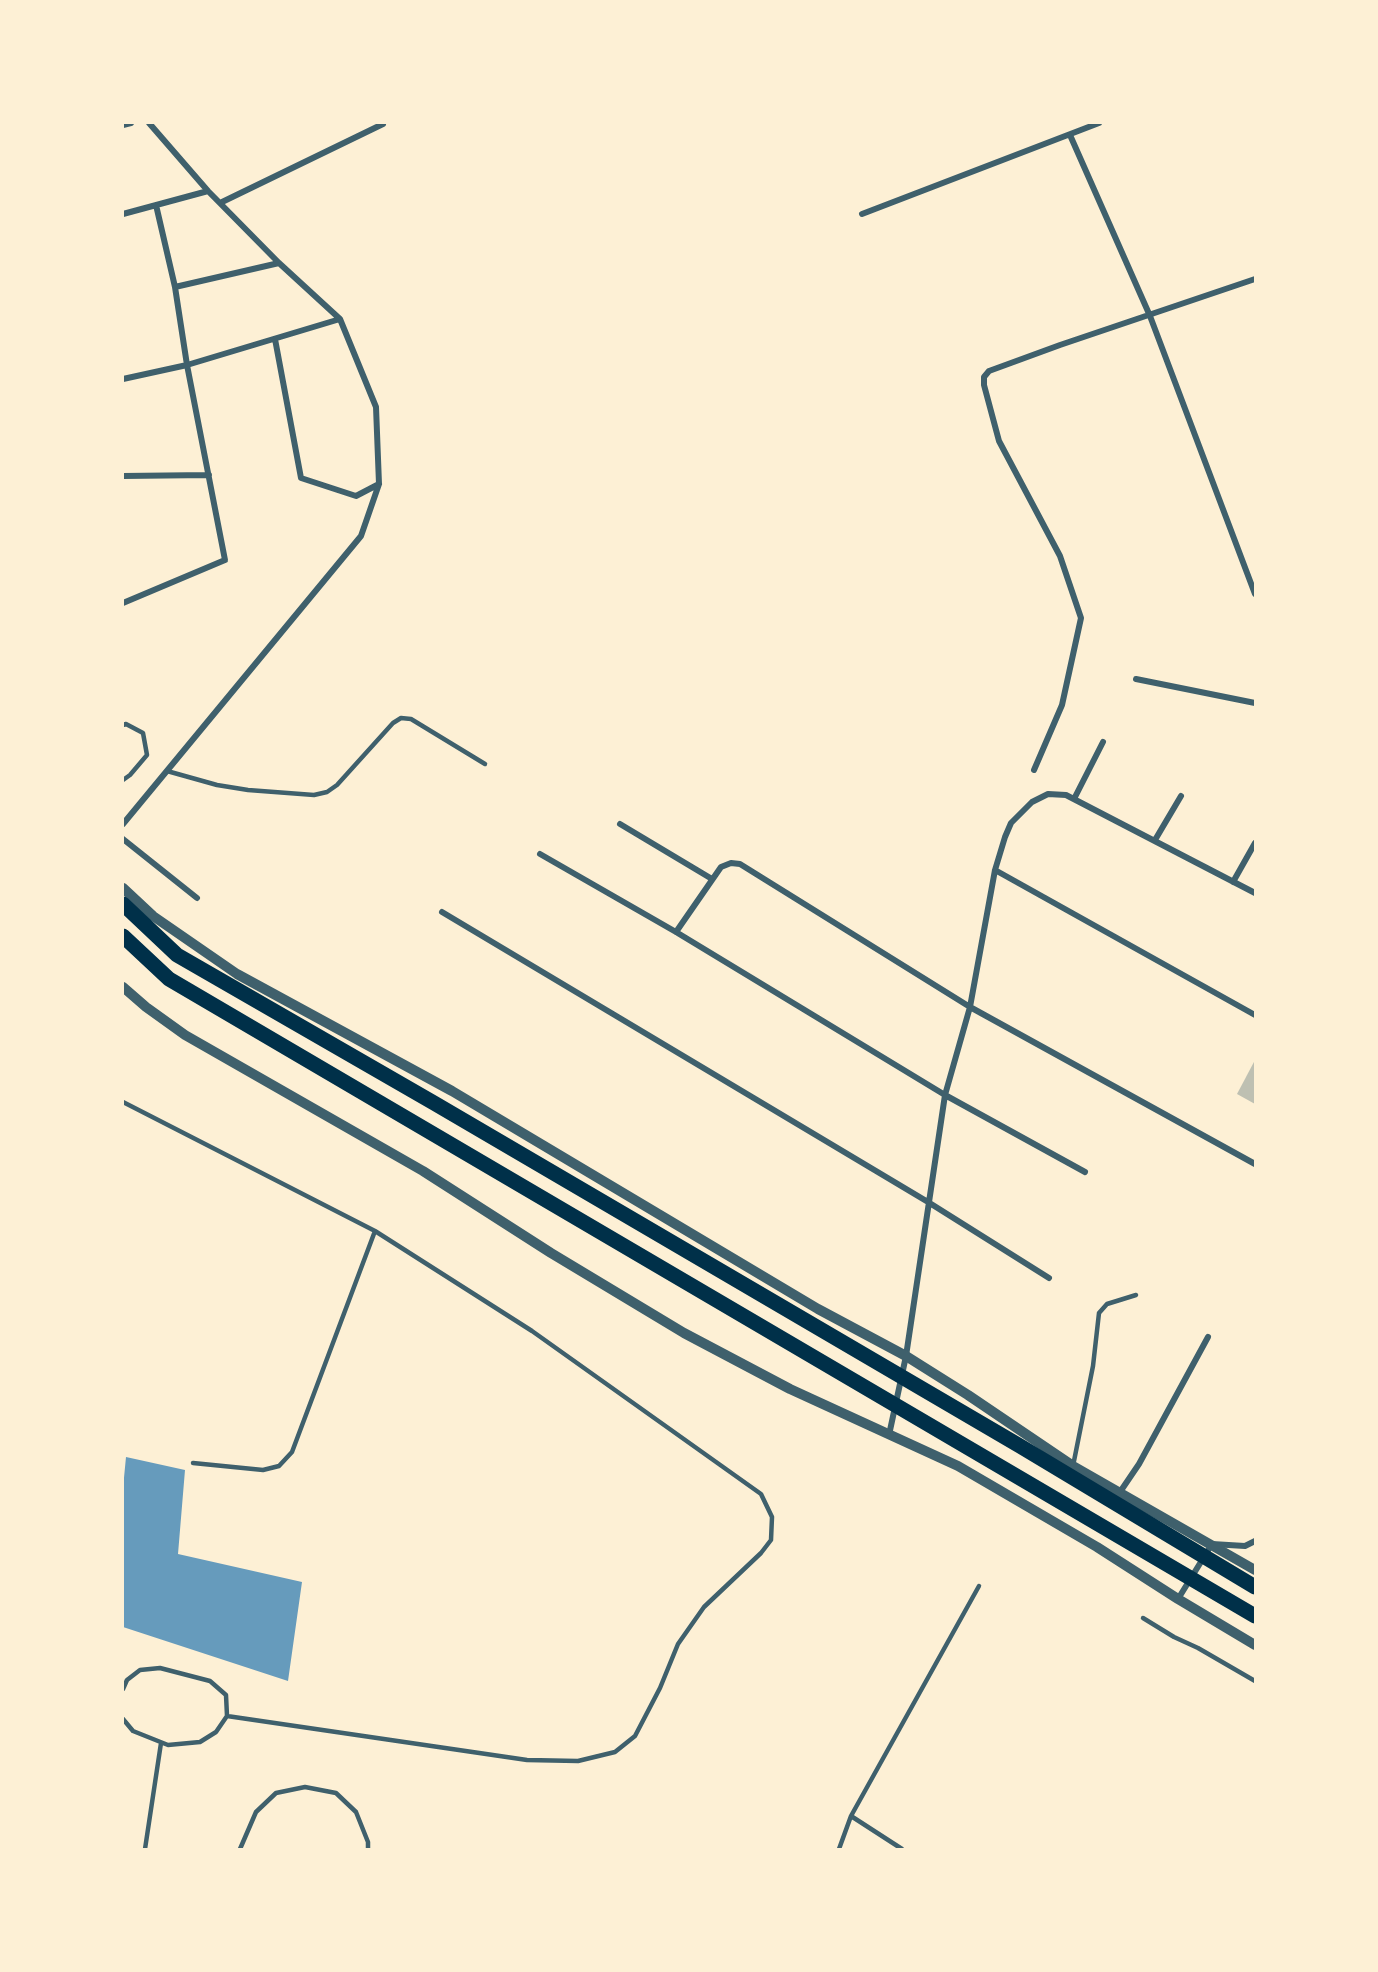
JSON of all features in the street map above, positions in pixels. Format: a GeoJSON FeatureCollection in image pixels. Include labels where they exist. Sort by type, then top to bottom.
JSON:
{"type":"FeatureCollection","features":[{"type":"Feature","properties":{"kind":"highway"},"geometry":{"type":"LineString","coordinates":[[123,904],[177,955],[1000,1434],[1255,1587]]}},
{"type":"Feature","properties":{"kind":"highway"},"geometry":{"type":"LineString","coordinates":[[123,936],[170,979],[1255,1616]]}},
{"type":"Feature","properties":{"kind":"street"},"geometry":{"type":"LineString","coordinates":[[123,125],[131,123]]}},
{"type":"Feature","properties":{"kind":"street"},"geometry":{"type":"LineString","coordinates":[[123,824],[361,536],[379,484],[376,407],[340,319],[279,263],[208,191],[149,123]]}},
{"type":"Feature","properties":{"kind":"street"},"geometry":{"type":"LineString","coordinates":[[862,213],[1099,123]]}},
{"type":"Feature","properties":{"kind":"street"},"geometry":{"type":"LineString","coordinates":[[220,203],[383,124]]}},
{"type":"Feature","properties":{"kind":"street"},"geometry":{"type":"LineString","coordinates":[[1070,135],[1150,316],[1255,594]]}},
{"type":"Feature","properties":{"kind":"street"},"geometry":{"type":"LineString","coordinates":[[123,214],[208,191]]}},
{"type":"Feature","properties":{"kind":"street"},"geometry":{"type":"LineString","coordinates":[[123,603],[225,560],[187,365],[175,287],[156,205]]}},
{"type":"Feature","properties":{"kind":"street"},"geometry":{"type":"LineString","coordinates":[[175,287],[279,263]]}},
{"type":"Feature","properties":{"kind":"street"},"geometry":{"type":"LineString","coordinates":[[1034,770],[1062,705],[1081,618],[1060,556],[999,441],[984,385],[984,377],[989,371],[1060,345],[1255,279]]}},
{"type":"Feature","properties":{"kind":"street"},"geometry":{"type":"LineString","coordinates":[[123,379],[187,365],[340,319]]}},
{"type":"Feature","properties":{"kind":"street"},"geometry":{"type":"LineString","coordinates":[[275,339],[301,478],[356,496],[379,484]]}},
{"type":"Feature","properties":{"kind":"street"},"geometry":{"type":"LineString","coordinates":[[123,476],[209,475]]}},
{"type":"Feature","properties":{"kind":"street"},"geometry":{"type":"LineString","coordinates":[[1136,679],[1255,703]]}},
{"type":"Feature","properties":{"kind":"street"},"geometry":{"type":"LineString","coordinates":[[1074,799],[1103,742]]}},
{"type":"Feature","properties":{"kind":"street"},"geometry":{"type":"LineString","coordinates":[[889,1435],[906,1356],[945,1095],[970,1007],[995,870],[1011,823],[1032,802],[1048,794],[1066,795],[1255,893]]}},
{"type":"Feature","properties":{"kind":"street"},"geometry":{"type":"LineString","coordinates":[[1155,840],[1181,796]]}},
{"type":"Feature","properties":{"kind":"street"},"geometry":{"type":"LineString","coordinates":[[620,824],[712,879]]}},
{"type":"Feature","properties":{"kind":"street"},"geometry":{"type":"LineString","coordinates":[[123,839],[197,898]]}},
{"type":"Feature","properties":{"kind":"street"},"geometry":{"type":"LineString","coordinates":[[1233,882],[1255,843]]}},
{"type":"Feature","properties":{"kind":"street"},"geometry":{"type":"LineString","coordinates":[[540,854],[676,932],[945,1095],[1085,1172]]}},
{"type":"Feature","properties":{"kind":"street"},"geometry":{"type":"LineString","coordinates":[[676,932],[721,867],[731,863],[740,864],[970,1007],[1255,1164]]}},
{"type":"Feature","properties":{"kind":"street"},"geometry":{"type":"LineString","coordinates":[[995,870],[1255,1015]]}},
{"type":"Feature","properties":{"kind":"street"},"geometry":{"type":"LineString","coordinates":[[123,888],[153,916],[237,974],[452,1091],[818,1309],[906,1356],[1073,1466],[1255,1570]]}},
{"type":"Feature","properties":{"kind":"street"},"geometry":{"type":"LineString","coordinates":[[442,912],[928,1202],[1049,1278]]}},
{"type":"Feature","properties":{"kind":"street"},"geometry":{"type":"LineString","coordinates":[[123,987],[185,1035],[423,1171],[551,1253],[684,1333],[790,1389],[958,1466],[1097,1547],[1255,1645]]}},
{"type":"Feature","properties":{"kind":"street"},"geometry":{"type":"LineString","coordinates":[[1120,1492],[1139,1464],[1208,1337]]}},
{"type":"Feature","properties":{"kind":"street"},"geometry":{"type":"LineString","coordinates":[[1212,1544],[1245,1546],[1255,1541]]}},
{"type":"Feature","properties":{"kind":"street"},"geometry":{"type":"LineString","coordinates":[[1178,1599],[1212,1544]]}},
{"type":"Feature","properties":{"kind":"lane"},"geometry":{"type":"LineString","coordinates":[[167,771],[248,790],[320,794],[327,792],[337,784],[393,723],[402,718],[411,719],[485,764]]}},
{"type":"Feature","properties":{"kind":"lane"},"geometry":{"type":"LineString","coordinates":[[123,725],[126,723],[143,733],[147,755],[123,780]]}},
{"type":"Feature","properties":{"kind":"lane"},"geometry":{"type":"LineString","coordinates":[[123,1102],[375,1231],[532,1330],[761,1494],[772,1517],[771,1540],[761,1553],[704,1607],[678,1644],[660,1688],[635,1736],[615,1752],[578,1761],[527,1760],[227,1716]]}},
{"type":"Feature","properties":{"kind":"lane"},"geometry":{"type":"LineString","coordinates":[[194,1463],[263,1470],[279,1466],[292,1452],[375,1231]]}},
{"type":"Feature","properties":{"kind":"lane"},"geometry":{"type":"LineString","coordinates":[[1073,1466],[1080,1419],[1093,1366],[1099,1313],[1107,1304],[1136,1295]]}},
{"type":"Feature","properties":{"kind":"lane"},"geometry":{"type":"LineString","coordinates":[[838,1849],[851,1816],[979,1586]]}},
{"type":"Feature","properties":{"kind":"lane"},"geometry":{"type":"LineString","coordinates":[[1143,1618],[1255,1681]]}},
{"type":"Feature","properties":{"kind":"lane"},"geometry":{"type":"LineString","coordinates":[[123,1689],[125,1680],[140,1670],[160,1668],[210,1681],[226,1695],[227,1716],[216,1732],[200,1742],[168,1745],[133,1731],[123,1719]]}},
{"type":"Feature","properties":{"kind":"lane"},"geometry":{"type":"LineString","coordinates":[[145,1849],[161,1743]]}},
{"type":"Feature","properties":{"kind":"lane"},"geometry":{"type":"LineString","coordinates":[[240,1849],[256,1812],[276,1793],[306,1787],[336,1793],[356,1812],[368,1842],[368,1849]]}},
{"type":"Feature","properties":{"kind":"lane"},"geometry":{"type":"LineString","coordinates":[[851,1816],[902,1849]]}},
{"type":"Feature","properties":{"kind":"water"},"geometry":{"type":"Polygon","coordinates":[[[126,1457],[185,1470],[178,1554],[302,1582],[288,1681],[123,1627],[123,1488],[126,1457]]]}},
{"type":"Feature","properties":{"kind":"building"},"geometry":{"type":"Polygon","coordinates":[[[1255,1060],[1255,1104],[1237,1094],[1255,1060]]]}}]}
